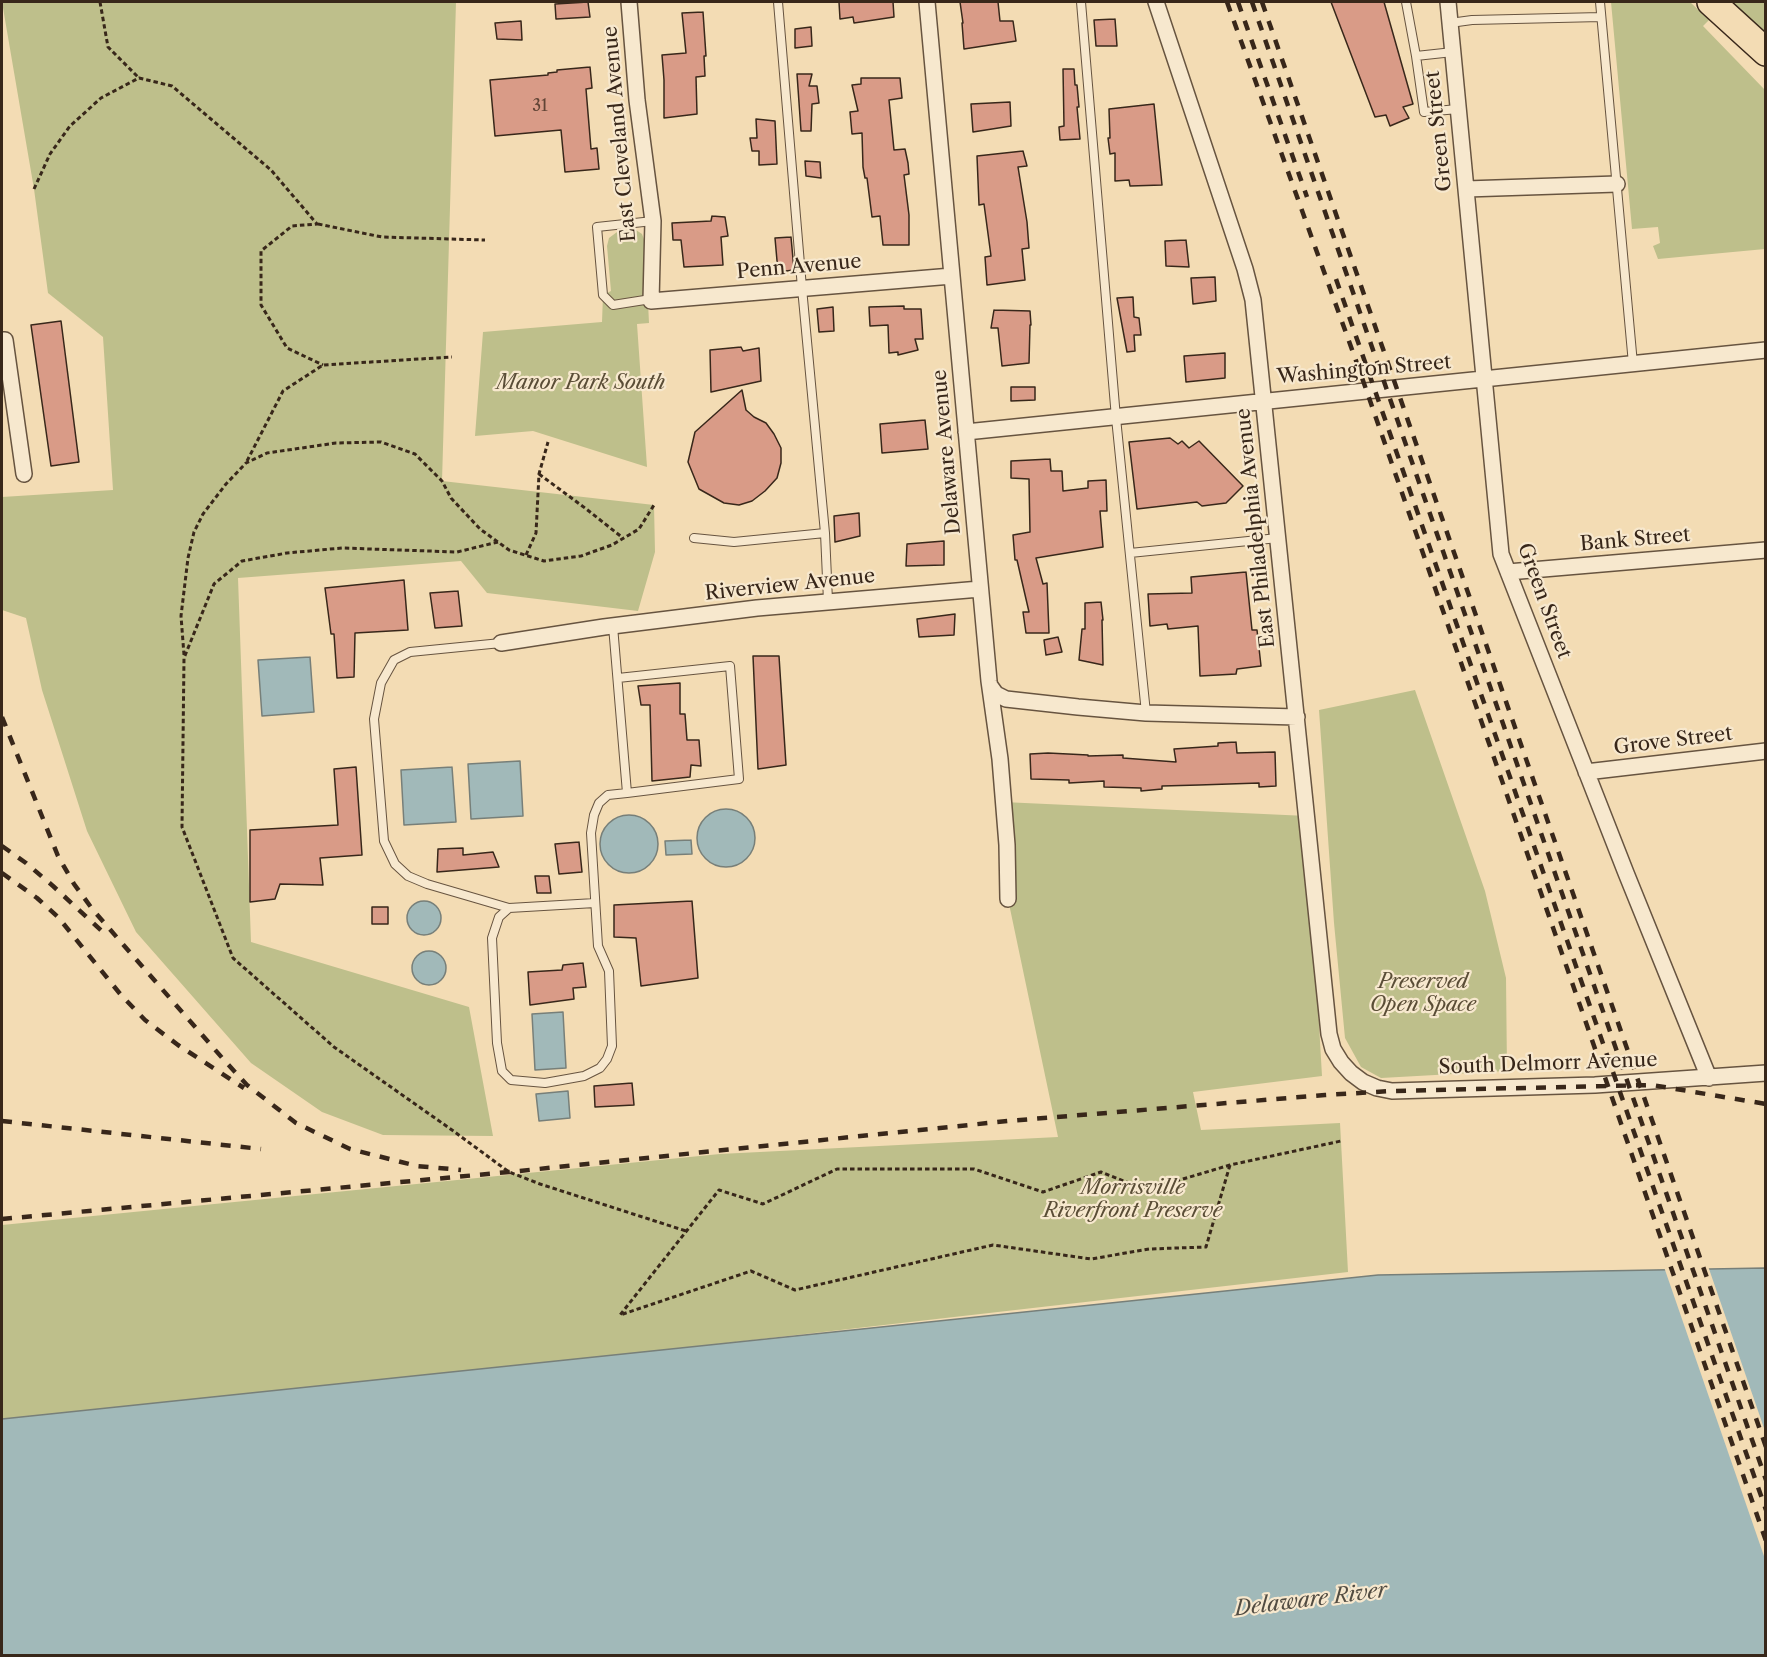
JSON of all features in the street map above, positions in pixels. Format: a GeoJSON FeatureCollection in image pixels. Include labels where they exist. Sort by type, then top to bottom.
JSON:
{"type":"FeatureCollection","features":[{"type":"Feature","properties":{"kind":"highway"},"geometry":{"type":"LineString","coordinates":[[1711,2],[1766,52]]}},
{"type":"Feature","properties":{"kind":"street","name":"East Cleveland Avenue"},"geometry":{"type":"LineString","coordinates":[[629,2],[637,100],[653,221],[651,299]]}},
{"type":"Feature","properties":{"kind":"street","name":"Delaware Avenue"},"geometry":{"type":"LineString","coordinates":[[927,2],[980,589],[989,681],[1000,759],[1008,899]]}},
{"type":"Feature","properties":{"kind":"street","name":"East Philadelphia Avenue"},"geometry":{"type":"LineString","coordinates":[[1156,2],[1245,269],[1253,300],[1298,717],[1329,1034],[1333,1049],[1341,1062]]}},
{"type":"Feature","properties":{"kind":"street","name":"Green Street"},"geometry":{"type":"LineString","coordinates":[[1448,2],[1502,554],[1586,772],[1710,1078]]}},
{"type":"Feature","properties":{"kind":"street"},"geometry":{"type":"LineString","coordinates":[[1466,189],[1617,184]]}},
{"type":"Feature","properties":{"kind":"street","name":"Penn Avenue"},"geometry":{"type":"LineString","coordinates":[[651,299],[651,301],[952,276]]}},
{"type":"Feature","properties":{"kind":"street"},"geometry":{"type":"LineString","coordinates":[[2,340],[4,340],[24,474]]}},
{"type":"Feature","properties":{"kind":"street","name":"Washington Street"},"geometry":{"type":"LineString","coordinates":[[966,432],[1766,350]]}},
{"type":"Feature","properties":{"kind":"street","name":"Bank Street"},"geometry":{"type":"LineString","coordinates":[[1508,572],[1766,550]]}},
{"type":"Feature","properties":{"kind":"street","name":"Riverview Avenue"},"geometry":{"type":"LineString","coordinates":[[501,643],[609,626],[757,608],[980,589]]}},
{"type":"Feature","properties":{"kind":"street"},"geometry":{"type":"LineString","coordinates":[[991,687],[996,694],[1005,699],[1146,713],[1298,717]]}},
{"type":"Feature","properties":{"kind":"street","name":"Grove Street"},"geometry":{"type":"LineString","coordinates":[[1586,772],[1766,751]]}},
{"type":"Feature","properties":{"kind":"street","name":"South Delmorr Avenue"},"geometry":{"type":"LineString","coordinates":[[1341,1062],[1363,1082],[1392,1091],[1559,1087],[1766,1074]]}},
{"type":"Feature","properties":{"kind":"lane"},"geometry":{"type":"LineString","coordinates":[[778,2],[825,533],[828,601]]}},
{"type":"Feature","properties":{"kind":"lane"},"geometry":{"type":"LineString","coordinates":[[1081,2],[1116,418],[1146,713]]}},
{"type":"Feature","properties":{"kind":"lane"},"geometry":{"type":"LineString","coordinates":[[1406,2],[1424,112],[1458,109]]}},
{"type":"Feature","properties":{"kind":"lane"},"geometry":{"type":"LineString","coordinates":[[1600,2],[1634,364]]}},
{"type":"Feature","properties":{"kind":"lane"},"geometry":{"type":"LineString","coordinates":[[1450,23],[1472,20],[1601,17]]}},
{"type":"Feature","properties":{"kind":"lane"},"geometry":{"type":"LineString","coordinates":[[1416,56],[1453,52]]}},
{"type":"Feature","properties":{"kind":"lane"},"geometry":{"type":"LineString","coordinates":[[651,299],[613,305],[603,295],[597,227],[653,221]]}},
{"type":"Feature","properties":{"kind":"lane"},"geometry":{"type":"LineString","coordinates":[[694,538],[734,542],[825,533]]}},
{"type":"Feature","properties":{"kind":"lane"},"geometry":{"type":"LineString","coordinates":[[1130,553],[1278,538]]}},
{"type":"Feature","properties":{"kind":"lane"},"geometry":{"type":"LineString","coordinates":[[609,626],[618,678],[627,793]]}},
{"type":"Feature","properties":{"kind":"lane"},"geometry":{"type":"LineString","coordinates":[[501,643],[410,652],[394,660],[381,683],[374,719],[384,841],[394,864],[408,876],[427,884],[509,908],[595,903]]}},
{"type":"Feature","properties":{"kind":"lane"},"geometry":{"type":"LineString","coordinates":[[509,908],[499,917],[492,938],[497,1043],[502,1071],[511,1080],[544,1083],[584,1076],[600,1068],[607,1059],[612,1046],[609,971],[598,946],[591,833],[599,803],[609,795],[739,779],[730,666],[618,678]]}},
{"type":"Feature","properties":{"kind":"path"},"geometry":{"type":"LineString","coordinates":[[100,2],[108,47],[139,78],[172,86],[271,170],[317,224]]}},
{"type":"Feature","properties":{"kind":"path"},"geometry":{"type":"LineString","coordinates":[[34,189],[50,154],[70,126],[101,98],[139,78]]}},
{"type":"Feature","properties":{"kind":"path"},"geometry":{"type":"LineString","coordinates":[[452,357],[322,365],[287,348],[261,305],[261,251],[292,226],[317,224],[382,237],[485,240]]}},
{"type":"Feature","properties":{"kind":"path"},"geometry":{"type":"LineString","coordinates":[[322,365],[283,391],[246,462],[203,514],[194,532],[188,558],[181,616],[184,658],[183,827],[233,958],[334,1047],[509,1172],[686,1231]]}},
{"type":"Feature","properties":{"kind":"path"},"geometry":{"type":"LineString","coordinates":[[246,462],[267,453],[296,448],[336,443],[381,442],[415,454],[442,481],[451,498],[480,529],[509,550],[544,561],[581,556],[612,545],[639,529],[654,505]]}},
{"type":"Feature","properties":{"kind":"path"},"geometry":{"type":"LineString","coordinates":[[526,555],[536,533],[539,474],[548,442]]}},
{"type":"Feature","properties":{"kind":"path"},"geometry":{"type":"LineString","coordinates":[[539,474],[623,538]]}},
{"type":"Feature","properties":{"kind":"path"},"geometry":{"type":"LineString","coordinates":[[184,658],[214,584],[242,561],[287,553],[342,548],[457,552],[498,542]]}},
{"type":"Feature","properties":{"kind":"path"},"geometry":{"type":"LineString","coordinates":[[1230,1165],[1206,1247],[1149,1249],[1091,1258],[993,1245],[795,1290],[751,1272],[620,1315],[719,1190],[763,1204],[837,1169],[975,1169],[1043,1192],[1101,1172],[1146,1190],[1230,1165],[1341,1141]]}},
{"type":"Feature","properties":{"kind":"green space"},"geometry":{"type":"Polygon","coordinates":[[[2,2],[456,2],[442,481],[654,505],[655,552],[638,611],[487,593],[461,561],[238,578],[251,942],[469,1007],[493,1136],[383,1135],[322,1112],[251,1063],[136,932],[87,831],[42,690],[26,618],[2,610],[2,497],[113,490],[103,337],[48,293],[34,189],[2,2]]]}},
{"type":"Feature","properties":{"kind":"green space"},"geometry":{"type":"Polygon","coordinates":[[[1611,2],[1690,2],[1709,20],[1703,26],[1765,90],[1765,249],[1658,259],[1653,246],[1660,243],[1658,227],[1632,229],[1611,2]]]}},
{"type":"Feature","properties":{"kind":"green space"},"geometry":{"type":"Polygon","coordinates":[[[1726,2],[1765,2],[1765,41],[1726,2]]]}},
{"type":"Feature","properties":{"kind":"green space","name":"Manor Park South"},"geometry":{"type":"Polygon","coordinates":[[[636,230],[642,234],[645,242],[649,323],[637,324],[647,467],[533,431],[475,436],[483,332],[602,322],[603,295],[611,291],[607,246],[609,238],[617,232],[636,230]]]}},
{"type":"Feature","properties":{"kind":"green space","name":"Preserved Open Space"},"geometry":{"type":"Polygon","coordinates":[[[1415,690],[1485,891],[1506,978],[1507,1071],[1381,1078],[1361,1067],[1345,1038],[1334,923],[1319,710],[1415,690]]]}},
{"type":"Feature","properties":{"kind":"green space","name":"Morrisville Riverfront Preserve"},"geometry":{"type":"Polygon","coordinates":[[[1003,802],[1307,816],[1322,1076],[1193,1092],[1201,1130],[1340,1123],[1348,1272],[569,1361],[2,1419],[2,1225],[720,1154],[1058,1137],[1008,899],[1003,802]]]}},
{"type":"Feature","properties":{"kind":"water"},"geometry":{"type":"Polygon","coordinates":[[[310,657],[314,712],[262,716],[258,660],[310,657]]]}},
{"type":"Feature","properties":{"kind":"water"},"geometry":{"type":"Polygon","coordinates":[[[520,761],[523,816],[471,819],[468,764],[520,761]]]}},
{"type":"Feature","properties":{"kind":"water"},"geometry":{"type":"Polygon","coordinates":[[[452,767],[456,822],[404,825],[401,770],[452,767]]]}},
{"type":"Feature","properties":{"kind":"water"},"geometry":{"type":"Polygon","coordinates":[[[726,809],[737,811],[750,822],[755,838],[753,849],[742,862],[726,867],[715,865],[702,854],[697,838],[699,827],[710,814],[726,809]]]}},
{"type":"Feature","properties":{"kind":"water"},"geometry":{"type":"Polygon","coordinates":[[[629,815],[640,817],[653,828],[658,844],[656,855],[645,868],[629,873],[618,871],[605,860],[600,844],[602,833],[613,820],[629,815]]]}},
{"type":"Feature","properties":{"kind":"water"},"geometry":{"type":"Polygon","coordinates":[[[691,840],[692,854],[666,855],[665,841],[691,840]]]}},
{"type":"Feature","properties":{"kind":"water"},"geometry":{"type":"Polygon","coordinates":[[[424,901],[436,906],[441,918],[436,930],[424,935],[412,930],[407,918],[412,906],[424,901]]]}},
{"type":"Feature","properties":{"kind":"water"},"geometry":{"type":"Polygon","coordinates":[[[429,951],[441,956],[446,968],[441,980],[429,985],[417,980],[412,968],[417,956],[429,951]]]}},
{"type":"Feature","properties":{"kind":"water"},"geometry":{"type":"Polygon","coordinates":[[[563,1012],[566,1068],[535,1070],[532,1014],[563,1012]]]}},
{"type":"Feature","properties":{"kind":"water"},"geometry":{"type":"Polygon","coordinates":[[[568,1091],[570,1118],[539,1121],[536,1094],[568,1091]]]}},
{"type":"Feature","properties":{"kind":"water","name":"Delaware River"},"geometry":{"type":"Polygon","coordinates":[[[1765,1268],[1765,1655],[2,1655],[2,1419],[1378,1275],[1765,1268]]]}},
{"type":"Feature","properties":{"kind":"pier"},"geometry":{"type":"Polygon","coordinates":[[[1708,1266],[1765,1431],[1765,1559],[1664,1267],[1708,1266]]]}},
{"type":"Feature","properties":{"kind":"building"},"geometry":{"type":"Polygon","coordinates":[[[588,2],[590,17],[556,19],[555,4],[588,2]]]}},
{"type":"Feature","properties":{"kind":"building"},"geometry":{"type":"Polygon","coordinates":[[[839,2],[893,2],[894,17],[854,23],[853,17],[840,19],[839,2]]]}},
{"type":"Feature","properties":{"kind":"building"},"geometry":{"type":"Polygon","coordinates":[[[960,2],[998,2],[1000,21],[1013,21],[1016,41],[964,49],[960,2]]]}},
{"type":"Feature","properties":{"kind":"building"},"geometry":{"type":"Polygon","coordinates":[[[1331,2],[1384,2],[1413,104],[1403,107],[1409,118],[1390,126],[1386,115],[1375,117],[1331,2]]]}},
{"type":"Feature","properties":{"kind":"building"},"geometry":{"type":"Polygon","coordinates":[[[703,12],[705,76],[696,77],[697,114],[664,118],[662,55],[686,53],[682,13],[703,12]]]}},
{"type":"Feature","properties":{"kind":"building"},"geometry":{"type":"Polygon","coordinates":[[[1115,19],[1117,46],[1096,46],[1094,20],[1115,19]]]}},
{"type":"Feature","properties":{"kind":"building"},"geometry":{"type":"Polygon","coordinates":[[[521,21],[522,40],[497,39],[495,23],[521,21]]]}},
{"type":"Feature","properties":{"kind":"building"},"geometry":{"type":"Polygon","coordinates":[[[811,27],[812,46],[795,48],[795,29],[811,27]]]}},
{"type":"Feature","properties":{"kind":"building"},"geometry":{"type":"Polygon","coordinates":[[[590,67],[592,88],[586,89],[591,149],[597,148],[599,169],[565,172],[561,130],[495,136],[490,80],[548,75],[557,70],[590,67]]]}},
{"type":"Feature","properties":{"kind":"building"},"geometry":{"type":"Polygon","coordinates":[[[1063,69],[1074,69],[1080,139],[1060,140],[1059,127],[1064,126],[1063,69]]]}},
{"type":"Feature","properties":{"kind":"building"},"geometry":{"type":"Polygon","coordinates":[[[797,74],[812,74],[809,86],[817,86],[819,103],[812,104],[811,131],[801,131],[797,74]]]}},
{"type":"Feature","properties":{"kind":"building"},"geometry":{"type":"Polygon","coordinates":[[[861,78],[900,78],[902,98],[889,100],[894,150],[905,149],[908,163],[909,174],[904,175],[909,215],[909,245],[883,245],[880,216],[872,217],[867,178],[865,178],[863,167],[862,133],[852,134],[850,112],[858,111],[852,85],[861,84],[861,78]]]}},
{"type":"Feature","properties":{"kind":"building"},"geometry":{"type":"Polygon","coordinates":[[[1010,102],[1011,126],[973,132],[971,104],[1010,102]]]}},
{"type":"Feature","properties":{"kind":"building"},"geometry":{"type":"Polygon","coordinates":[[[1154,104],[1162,185],[1130,186],[1129,180],[1115,181],[1115,153],[1110,154],[1108,138],[1110,138],[1109,109],[1154,104]]]}},
{"type":"Feature","properties":{"kind":"building"},"geometry":{"type":"Polygon","coordinates":[[[756,119],[775,121],[777,164],[759,165],[759,151],[752,151],[750,138],[757,138],[756,119]]]}},
{"type":"Feature","properties":{"kind":"building"},"geometry":{"type":"Polygon","coordinates":[[[1023,151],[1027,166],[1018,167],[1029,248],[1022,249],[1025,280],[987,285],[985,257],[991,256],[984,204],[979,205],[977,156],[1023,151]]]}},
{"type":"Feature","properties":{"kind":"building"},"geometry":{"type":"Polygon","coordinates":[[[805,161],[820,162],[821,178],[806,176],[805,161]]]}},
{"type":"Feature","properties":{"kind":"building"},"geometry":{"type":"Polygon","coordinates":[[[712,216],[725,217],[728,236],[721,237],[723,265],[684,267],[681,240],[673,240],[672,223],[711,221],[712,216]]]}},
{"type":"Feature","properties":{"kind":"building"},"geometry":{"type":"Polygon","coordinates":[[[791,237],[794,270],[778,272],[775,238],[791,237]]]}},
{"type":"Feature","properties":{"kind":"building"},"geometry":{"type":"Polygon","coordinates":[[[1186,240],[1189,267],[1166,266],[1165,241],[1186,240]]]}},
{"type":"Feature","properties":{"kind":"building"},"geometry":{"type":"Polygon","coordinates":[[[1215,277],[1216,301],[1193,304],[1191,278],[1215,277]]]}},
{"type":"Feature","properties":{"kind":"building"},"geometry":{"type":"Polygon","coordinates":[[[1133,297],[1134,317],[1139,318],[1141,335],[1134,335],[1135,351],[1127,352],[1117,298],[1133,297]]]}},
{"type":"Feature","properties":{"kind":"building"},"geometry":{"type":"Polygon","coordinates":[[[904,306],[904,309],[921,309],[923,339],[915,339],[918,350],[898,355],[898,352],[889,353],[888,325],[870,326],[869,307],[904,306]]]}},
{"type":"Feature","properties":{"kind":"building"},"geometry":{"type":"Polygon","coordinates":[[[833,307],[834,331],[819,332],[817,309],[833,307]]]}},
{"type":"Feature","properties":{"kind":"building"},"geometry":{"type":"Polygon","coordinates":[[[994,310],[1030,311],[1029,363],[1002,366],[998,328],[991,328],[994,310]]]}},
{"type":"Feature","properties":{"kind":"building"},"geometry":{"type":"Polygon","coordinates":[[[61,321],[79,462],[51,466],[31,325],[61,321]]]}},
{"type":"Feature","properties":{"kind":"building"},"geometry":{"type":"Polygon","coordinates":[[[741,347],[743,351],[759,348],[761,381],[711,392],[710,350],[741,347]]]}},
{"type":"Feature","properties":{"kind":"building"},"geometry":{"type":"Polygon","coordinates":[[[1225,353],[1225,378],[1186,382],[1184,356],[1225,353]]]}},
{"type":"Feature","properties":{"kind":"building"},"geometry":{"type":"Polygon","coordinates":[[[1011,387],[1035,387],[1035,400],[1011,401],[1011,387]]]}},
{"type":"Feature","properties":{"kind":"building"},"geometry":{"type":"Polygon","coordinates":[[[742,390],[746,410],[766,423],[774,434],[781,448],[781,463],[777,478],[765,491],[752,501],[739,505],[724,503],[699,489],[688,462],[695,432],[742,390]]]}},
{"type":"Feature","properties":{"kind":"building"},"geometry":{"type":"Polygon","coordinates":[[[925,420],[928,449],[882,453],[880,424],[925,420]]]}},
{"type":"Feature","properties":{"kind":"building"},"geometry":{"type":"Polygon","coordinates":[[[1170,438],[1178,444],[1182,441],[1189,448],[1199,441],[1243,486],[1226,503],[1202,506],[1197,502],[1137,509],[1129,442],[1170,438]]]}},
{"type":"Feature","properties":{"kind":"building"},"geometry":{"type":"Polygon","coordinates":[[[1050,459],[1051,471],[1062,471],[1063,491],[1088,488],[1088,481],[1106,480],[1107,511],[1100,511],[1103,547],[1036,558],[1043,584],[1047,583],[1049,633],[1026,633],[1023,612],[1029,612],[1017,560],[1015,560],[1013,535],[1030,532],[1029,479],[1011,478],[1011,461],[1050,459]]]}},
{"type":"Feature","properties":{"kind":"building"},"geometry":{"type":"Polygon","coordinates":[[[859,513],[860,536],[835,542],[834,516],[859,513]]]}},
{"type":"Feature","properties":{"kind":"building"},"geometry":{"type":"Polygon","coordinates":[[[944,541],[944,565],[906,566],[907,544],[944,541]]]}},
{"type":"Feature","properties":{"kind":"building"},"geometry":{"type":"Polygon","coordinates":[[[1246,572],[1252,630],[1257,630],[1261,666],[1237,669],[1236,674],[1200,676],[1198,626],[1168,629],[1167,624],[1150,626],[1148,594],[1192,593],[1191,577],[1246,572]]]}},
{"type":"Feature","properties":{"kind":"building"},"geometry":{"type":"Polygon","coordinates":[[[404,580],[408,630],[355,633],[354,677],[337,678],[334,634],[331,634],[325,588],[404,580]]]}},
{"type":"Feature","properties":{"kind":"building"},"geometry":{"type":"Polygon","coordinates":[[[458,591],[462,626],[435,628],[430,593],[458,591]]]}},
{"type":"Feature","properties":{"kind":"building"},"geometry":{"type":"Polygon","coordinates":[[[1101,602],[1103,665],[1079,660],[1082,629],[1085,629],[1085,603],[1101,602]]]}},
{"type":"Feature","properties":{"kind":"building"},"geometry":{"type":"Polygon","coordinates":[[[955,614],[954,635],[919,637],[917,619],[955,614]]]}},
{"type":"Feature","properties":{"kind":"building"},"geometry":{"type":"Polygon","coordinates":[[[1058,637],[1062,652],[1046,655],[1044,640],[1058,637]]]}},
{"type":"Feature","properties":{"kind":"building"},"geometry":{"type":"Polygon","coordinates":[[[753,656],[779,656],[786,765],[758,769],[753,656]]]}},
{"type":"Feature","properties":{"kind":"building"},"geometry":{"type":"Polygon","coordinates":[[[680,683],[680,714],[685,714],[687,740],[699,740],[701,766],[691,765],[690,777],[652,781],[650,705],[641,705],[638,686],[680,683]]]}},
{"type":"Feature","properties":{"kind":"building"},"geometry":{"type":"Polygon","coordinates":[[[1236,742],[1237,753],[1275,752],[1276,786],[1259,787],[1259,783],[1162,786],[1162,789],[1141,791],[1141,788],[1104,787],[1104,781],[1069,783],[1069,780],[1031,779],[1030,754],[1123,755],[1123,758],[1176,762],[1174,749],[1218,746],[1218,743],[1236,742]]]}},
{"type":"Feature","properties":{"kind":"building"},"geometry":{"type":"Polygon","coordinates":[[[356,767],[362,855],[320,858],[323,885],[280,884],[275,899],[250,902],[250,830],[338,825],[334,769],[356,767]]]}},
{"type":"Feature","properties":{"kind":"building"},"geometry":{"type":"Polygon","coordinates":[[[579,842],[582,872],[559,874],[555,844],[579,842]]]}},
{"type":"Feature","properties":{"kind":"building"},"geometry":{"type":"Polygon","coordinates":[[[463,848],[463,855],[493,852],[499,867],[437,872],[438,849],[463,848]]]}},
{"type":"Feature","properties":{"kind":"building"},"geometry":{"type":"Polygon","coordinates":[[[535,876],[549,876],[551,893],[537,893],[535,876]]]}},
{"type":"Feature","properties":{"kind":"building"},"geometry":{"type":"Polygon","coordinates":[[[692,901],[698,978],[641,986],[636,938],[614,937],[614,905],[692,901]]]}},
{"type":"Feature","properties":{"kind":"building"},"geometry":{"type":"Polygon","coordinates":[[[372,907],[388,907],[388,924],[372,924],[372,907]]]}},
{"type":"Feature","properties":{"kind":"building"},"geometry":{"type":"Polygon","coordinates":[[[583,963],[586,987],[573,988],[574,999],[530,1005],[528,972],[562,970],[563,965],[583,963]]]}},
{"type":"Feature","properties":{"kind":"building"},"geometry":{"type":"Polygon","coordinates":[[[632,1083],[634,1105],[595,1107],[594,1086],[632,1083]]]}},
{"type":"Feature","properties":{"kind":"railway"},"geometry":{"type":"LineString","coordinates":[[1227,2],[1359,369],[1766,1541]]}},
{"type":"Feature","properties":{"kind":"railway"},"geometry":{"type":"LineString","coordinates":[[1238,2],[1307,197]]}},
{"type":"Feature","properties":{"kind":"railway"},"geometry":{"type":"LineString","coordinates":[[1252,2],[1766,1480]]}},
{"type":"Feature","properties":{"kind":"railway"},"geometry":{"type":"LineString","coordinates":[[1262,2],[1766,1447]]}},
{"type":"Feature","properties":{"kind":"railway"},"geometry":{"type":"LineString","coordinates":[[1336,279],[1766,1510]]}},
{"type":"Feature","properties":{"kind":"railway"},"geometry":{"type":"LineString","coordinates":[[2,717],[58,856],[74,884],[93,910],[247,1085],[296,1123],[350,1149],[417,1166],[461,1170]]}},
{"type":"Feature","properties":{"kind":"railway"},"geometry":{"type":"LineString","coordinates":[[2,846],[53,886],[105,934]]}},
{"type":"Feature","properties":{"kind":"railway"},"geometry":{"type":"LineString","coordinates":[[2,873],[37,898],[58,917],[121,995],[145,1020],[178,1045],[244,1088]]}},
{"type":"Feature","properties":{"kind":"railway"},"geometry":{"type":"LineString","coordinates":[[2,1219],[509,1172],[1008,1121],[1325,1095],[1392,1091],[1652,1085],[1766,1104]]}},
{"type":"Feature","properties":{"kind":"railway"},"geometry":{"type":"LineString","coordinates":[[2,1121],[261,1149]]}}]}
